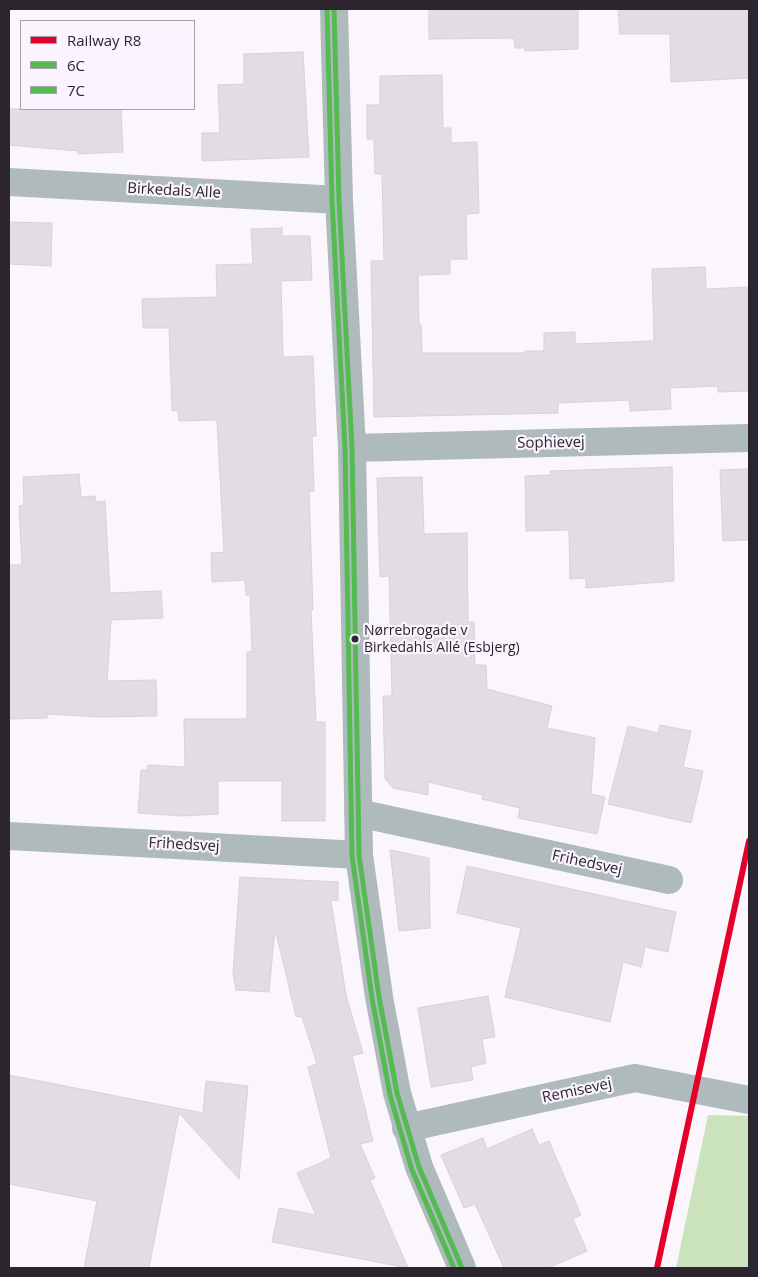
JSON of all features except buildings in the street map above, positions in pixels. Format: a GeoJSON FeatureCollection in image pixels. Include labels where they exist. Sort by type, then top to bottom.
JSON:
{"type":"FeatureCollection","features":[{"type":"Feature","properties":{"kind":"street"},"geometry":{"type":"LineString","coordinates":[[334,9],[339,200],[352,448],[359,855],[379,997],[397,1093],[419,1167],[462,1268]]}},
{"type":"Feature","properties":{"kind":"street","name":"Birkedals Alle"},"geometry":{"type":"LineString","coordinates":[[9,182],[339,200]]}},
{"type":"Feature","properties":{"kind":"street","name":"Sophievej"},"geometry":{"type":"LineString","coordinates":[[352,448],[749,438]]}},
{"type":"Feature","properties":{"kind":"street","name":"Frihedsvej"},"geometry":{"type":"LineString","coordinates":[[358,813],[669,880]]}},
{"type":"Feature","properties":{"kind":"street","name":"Frihedsvej"},"geometry":{"type":"LineString","coordinates":[[9,836],[359,855]]}},
{"type":"Feature","properties":{"kind":"street","name":"Remisevej"},"geometry":{"type":"LineString","coordinates":[[406,1128],[635,1078],[749,1100]]}},
{"type":"Feature","properties":{"kind":"green space"},"geometry":{"type":"Polygon","coordinates":[[[708,1115],[749,1116],[749,1268],[676,1268],[708,1115]]]}},
{"type":"Feature","properties":{"kind":"rail line","name":"R8"},"geometry":{"type":"LineString","coordinates":[[657,1268],[749,841]]}},
{"type":"Feature","properties":{"kind":"transit line","name":"7C"},"geometry":{"type":"LineString","coordinates":[[327,9],[332,200],[345,448],[352,856],[372,998],[390,1095],[412,1170],[454,1268]]}},
{"type":"Feature","properties":{"kind":"transit line","name":"6C"},"geometry":{"type":"LineString","coordinates":[[334,9],[339,200],[352,448],[359,855],[379,997],[397,1093],[419,1167],[462,1268]]}},
{"type":"Feature","properties":{"kind":"place","name":"Nørrebrogade v Birkedahls Allé (Esbjerg)"},"geometry":{"type":"Point","coordinates":[355,639]}}]}
